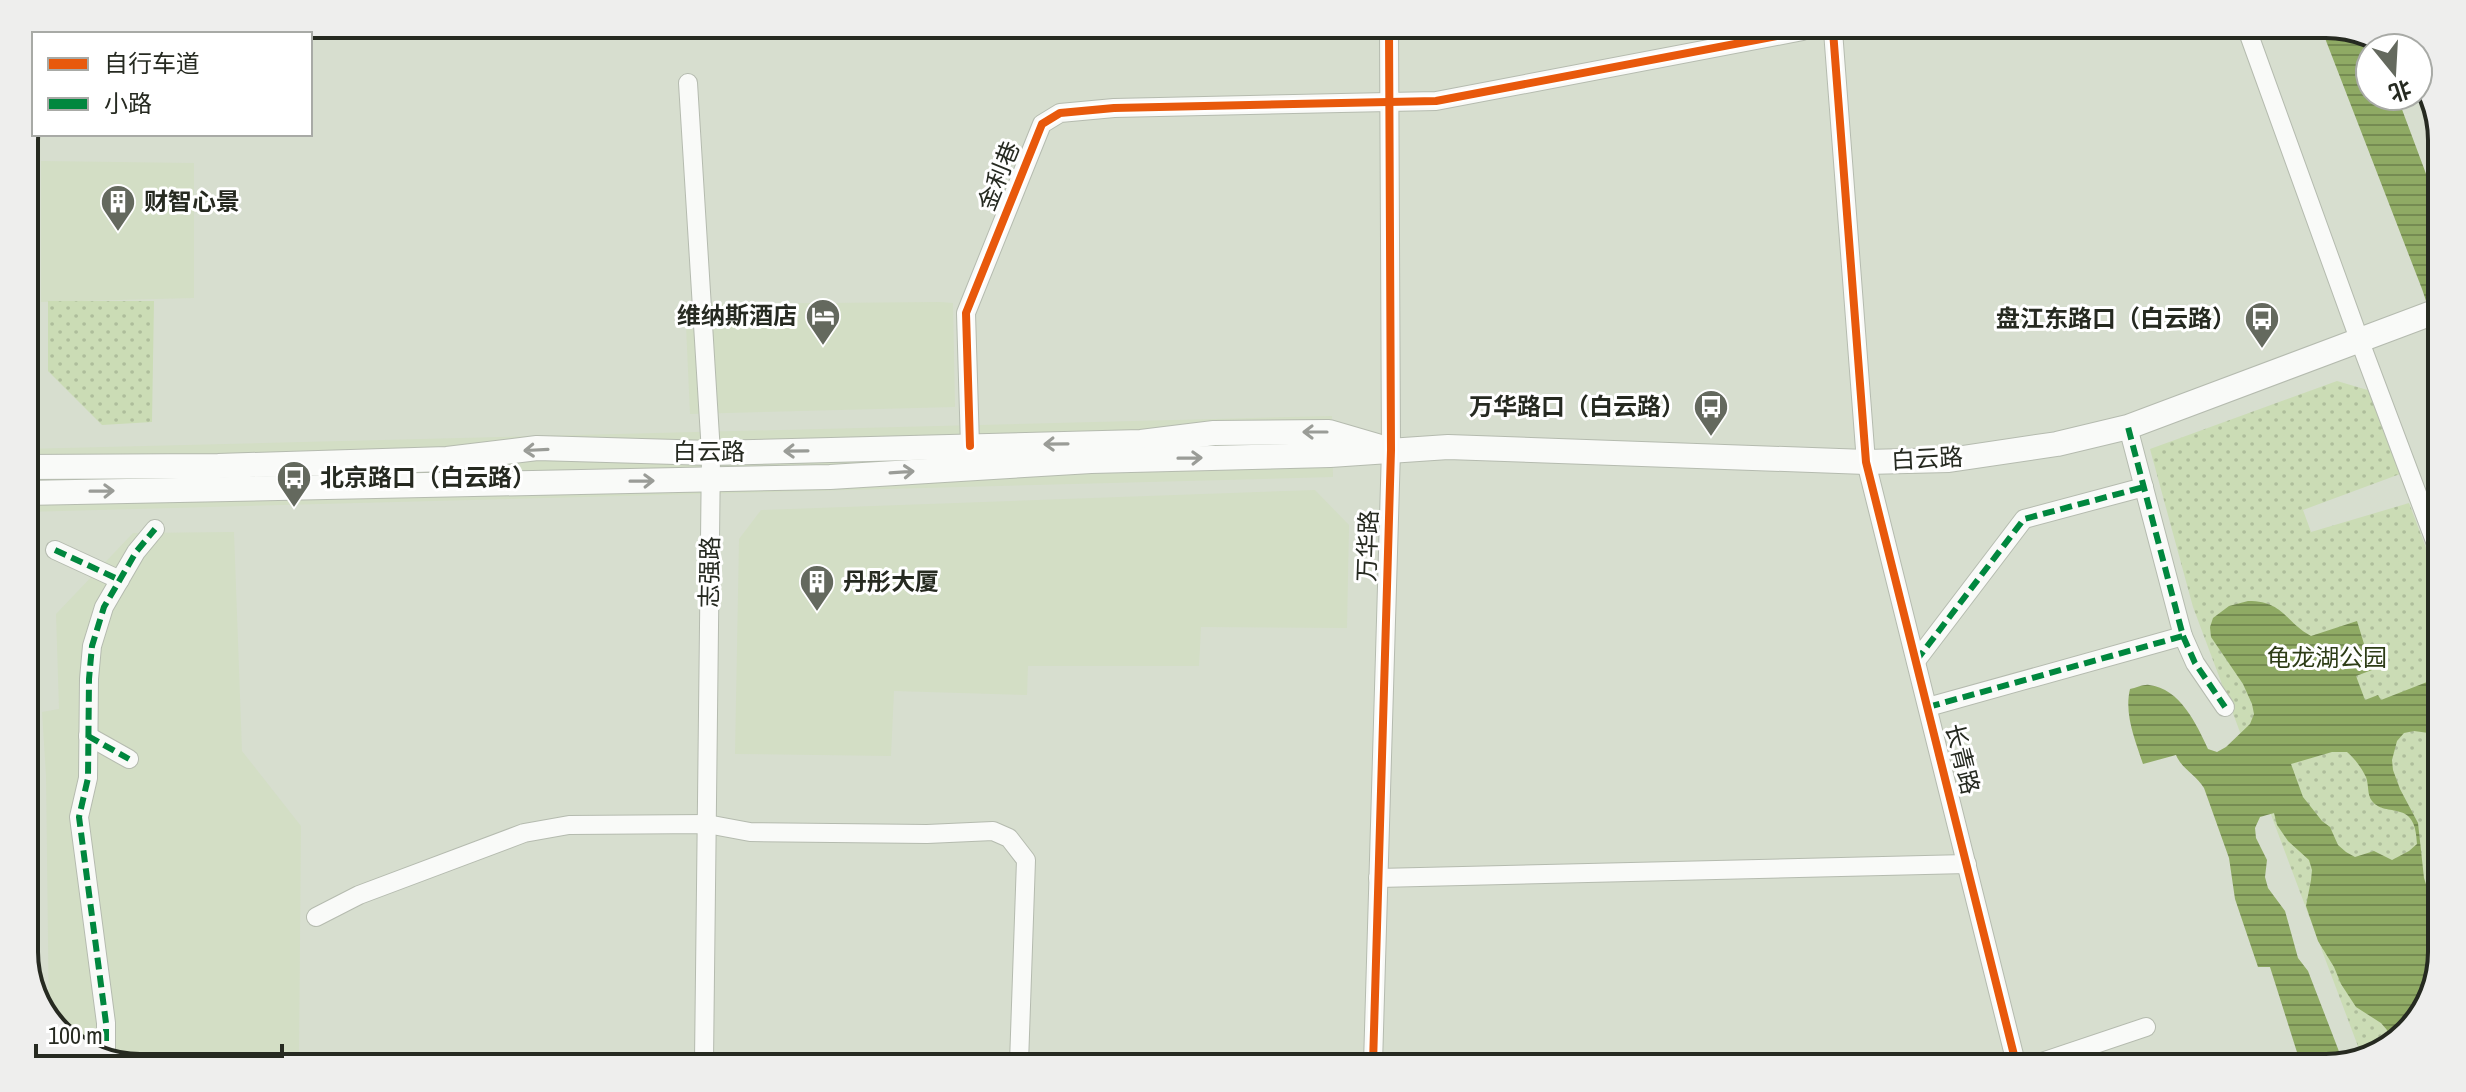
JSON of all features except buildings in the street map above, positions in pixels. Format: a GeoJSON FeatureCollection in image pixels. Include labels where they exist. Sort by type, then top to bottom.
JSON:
{"type":"FeatureCollection","features":[{"type":"Feature","properties":{"kind":"main road","name":"白云路"},"geometry":{"type":"LineString","coordinates":[[38,493],[830,477],[1091,461],[1330,455],[1448,447],[1866,462],[1949,460],[2057,444],[2128,427],[2428,314]]}},
{"type":"Feature","properties":{"kind":"main road","name":"白云路"},"geometry":{"type":"LineString","coordinates":[[38,467],[218,466],[447,459],[537,448],[711,453],[1141,442],[1214,433],[1329,432],[1391,450]]}},
{"type":"Feature","properties":{"kind":"street","name":"万华路"},"geometry":{"type":"LineString","coordinates":[[1373,1054],[1391,450],[1389,38]]}},
{"type":"Feature","properties":{"kind":"street","name":"金利巷"},"geometry":{"type":"LineString","coordinates":[[970,446],[966,313],[1042,124],[1060,113],[1114,108],[1436,101],[1766,38]]}},
{"type":"Feature","properties":{"kind":"street","name":"长青路"},"geometry":{"type":"LineString","coordinates":[[1834,38],[1866,462],[2014,1054]]}},
{"type":"Feature","properties":{"kind":"street"},"geometry":{"type":"LineString","coordinates":[[2250,38],[2428,522]]}},
{"type":"Feature","properties":{"kind":"street","name":"志强路"},"geometry":{"type":"LineString","coordinates":[[688,83],[711,453],[704,1054]]}},
{"type":"Feature","properties":{"kind":"street"},"geometry":{"type":"LineString","coordinates":[[2128,427],[2183,636],[2195,663],[2225,707]]}},
{"type":"Feature","properties":{"kind":"street"},"geometry":{"type":"LineString","coordinates":[[1916,661],[2024,519],[2144,487]]}},
{"type":"Feature","properties":{"kind":"street"},"geometry":{"type":"LineString","coordinates":[[106,1048],[106,1023],[79,817],[88,778],[92,646],[104,607],[136,552],[155,529]]}},
{"type":"Feature","properties":{"kind":"street"},"geometry":{"type":"LineString","coordinates":[[55,550],[120,580]]}},
{"type":"Feature","properties":{"kind":"street"},"geometry":{"type":"LineString","coordinates":[[1928,707],[2183,636]]}},
{"type":"Feature","properties":{"kind":"street"},"geometry":{"type":"LineString","coordinates":[[88,736],[129,759]]}},
{"type":"Feature","properties":{"kind":"street"},"geometry":{"type":"LineString","coordinates":[[316,917],[359,895],[524,833],[569,825],[707,824],[750,832],[927,834],[993,831],[1009,838],[1026,860],[1019,1054]]}},
{"type":"Feature","properties":{"kind":"street"},"geometry":{"type":"LineString","coordinates":[[1378,878],[1967,864]]}},
{"type":"Feature","properties":{"kind":"street"},"geometry":{"type":"LineString","coordinates":[[2066,1054],[2146,1027]]}},
{"type":"Feature","properties":{"kind":"shaded area"},"geometry":{"type":"Polygon","coordinates":[[[2325,38],[2354,43],[2354,112],[2403,112],[2428,179],[2428,307],[2325,38]]]}},
{"type":"Feature","properties":{"kind":"shaded area"},"geometry":{"type":"Polygon","coordinates":[[[41,161],[194,163],[194,298],[41,302],[41,161]]]}},
{"type":"Feature","properties":{"kind":"shaded area"},"geometry":{"type":"Polygon","coordinates":[[[953,303],[955,407],[690,414],[685,304],[953,303]]]}},
{"type":"Feature","properties":{"kind":"shaded area"},"geometry":{"type":"Polygon","coordinates":[[[1332,416],[1333,477],[38,512],[38,449],[1332,416]]]}},
{"type":"Feature","properties":{"kind":"shaded area"},"geometry":{"type":"Polygon","coordinates":[[[1315,490],[1349,525],[1347,628],[1201,627],[1199,666],[1028,666],[1027,695],[894,691],[891,756],[735,754],[739,539],[761,510],[1315,490]]]}},
{"type":"Feature","properties":{"kind":"shaded area"},"geometry":{"type":"Polygon","coordinates":[[[234,532],[242,751],[301,826],[299,1054],[120,1052],[78,1033],[49,998],[46,775],[42,712],[59,709],[56,614],[133,533],[234,532]]]}},
{"type":"Feature","properties":{"kind":"shaded area"},"geometry":{"type":"Polygon","coordinates":[[[2248,601],[2277,608],[2311,636],[2357,621],[2372,670],[2356,676],[2365,700],[2378,695],[2381,700],[2427,682],[2428,685],[2428,733],[2404,733],[2397,741],[2392,760],[2400,789],[2418,823],[2428,890],[2426,972],[2411,1009],[2388,1033],[2381,1023],[2356,1007],[2318,941],[2306,906],[2312,870],[2309,860],[2288,841],[2277,825],[2274,813],[2260,817],[2255,828],[2256,838],[2267,860],[2265,877],[2268,888],[2285,911],[2298,958],[2308,971],[2340,1053],[2298,1054],[2270,967],[2258,967],[2235,899],[2229,858],[2204,788],[2176,755],[2143,764],[2131,727],[2128,708],[2130,689],[2147,685],[2160,688],[2178,700],[2193,719],[2208,749],[2217,752],[2226,747],[2250,724],[2254,714],[2252,704],[2243,684],[2211,637],[2213,618],[2229,606],[2248,601]],[[2332,752],[2291,764],[2303,797],[2330,827],[2338,845],[2355,857],[2374,851],[2392,860],[2417,844],[2412,820],[2406,814],[2385,809],[2372,801],[2366,777],[2347,752],[2332,752]]]}},
{"type":"Feature","properties":{"kind":"green space"},"geometry":{"type":"Polygon","coordinates":[[[48,301],[154,301],[152,422],[102,425],[48,371],[48,301]]]}},
{"type":"Feature","properties":{"kind":"green space","name":"龟龙湖公园"},"geometry":{"type":"Polygon","coordinates":[[[2337,381],[2371,391],[2400,474],[2303,510],[2311,532],[2409,503],[2428,553],[2426,972],[2420,991],[2403,1019],[2383,1037],[2359,1049],[2193,607],[2150,449],[2337,381]]]}},
{"type":"Feature","properties":{"kind":"marked path"},"geometry":{"type":"LineString","coordinates":[[1928,707],[2183,636],[2128,427]]}},
{"type":"Feature","properties":{"kind":"marked path"},"geometry":{"type":"LineString","coordinates":[[1916,661],[2024,519],[2144,487]]}},
{"type":"Feature","properties":{"kind":"marked path"},"geometry":{"type":"LineString","coordinates":[[106,1048],[106,1023],[79,817],[88,778],[92,646],[104,607],[136,552],[155,529]]}},
{"type":"Feature","properties":{"kind":"marked path"},"geometry":{"type":"LineString","coordinates":[[55,550],[120,580]]}},
{"type":"Feature","properties":{"kind":"marked path"},"geometry":{"type":"LineString","coordinates":[[2183,636],[2195,663],[2225,707]]}},
{"type":"Feature","properties":{"kind":"marked path"},"geometry":{"type":"LineString","coordinates":[[88,736],[129,759]]}},
{"type":"Feature","properties":{"kind":"cycle path"},"geometry":{"type":"LineString","coordinates":[[1373,1054],[1391,450],[1389,38]]}},
{"type":"Feature","properties":{"kind":"cycle path"},"geometry":{"type":"LineString","coordinates":[[970,446],[966,313],[1042,124],[1060,113],[1114,108],[1436,101],[1766,38]]}},
{"type":"Feature","properties":{"kind":"cycle path"},"geometry":{"type":"LineString","coordinates":[[1834,38],[1866,462],[2014,1054]]}},
{"type":"Feature","properties":{"kind":"place","name":"财智心景"},"geometry":{"type":"Point","coordinates":[118,233]}},
{"type":"Feature","properties":{"kind":"place","name":"维纳斯酒店"},"geometry":{"type":"Point","coordinates":[823,347]}},
{"type":"Feature","properties":{"kind":"place","name":"盘江东路口（白云路）"},"geometry":{"type":"Point","coordinates":[2262,350]}},
{"type":"Feature","properties":{"kind":"place","name":"万华路口（白云路）"},"geometry":{"type":"Point","coordinates":[1711,438]}},
{"type":"Feature","properties":{"kind":"place","name":"北京路口（白云路）"},"geometry":{"type":"Point","coordinates":[294,509]}},
{"type":"Feature","properties":{"kind":"place","name":"丹彤大厦"},"geometry":{"type":"Point","coordinates":[817,613]}}]}
